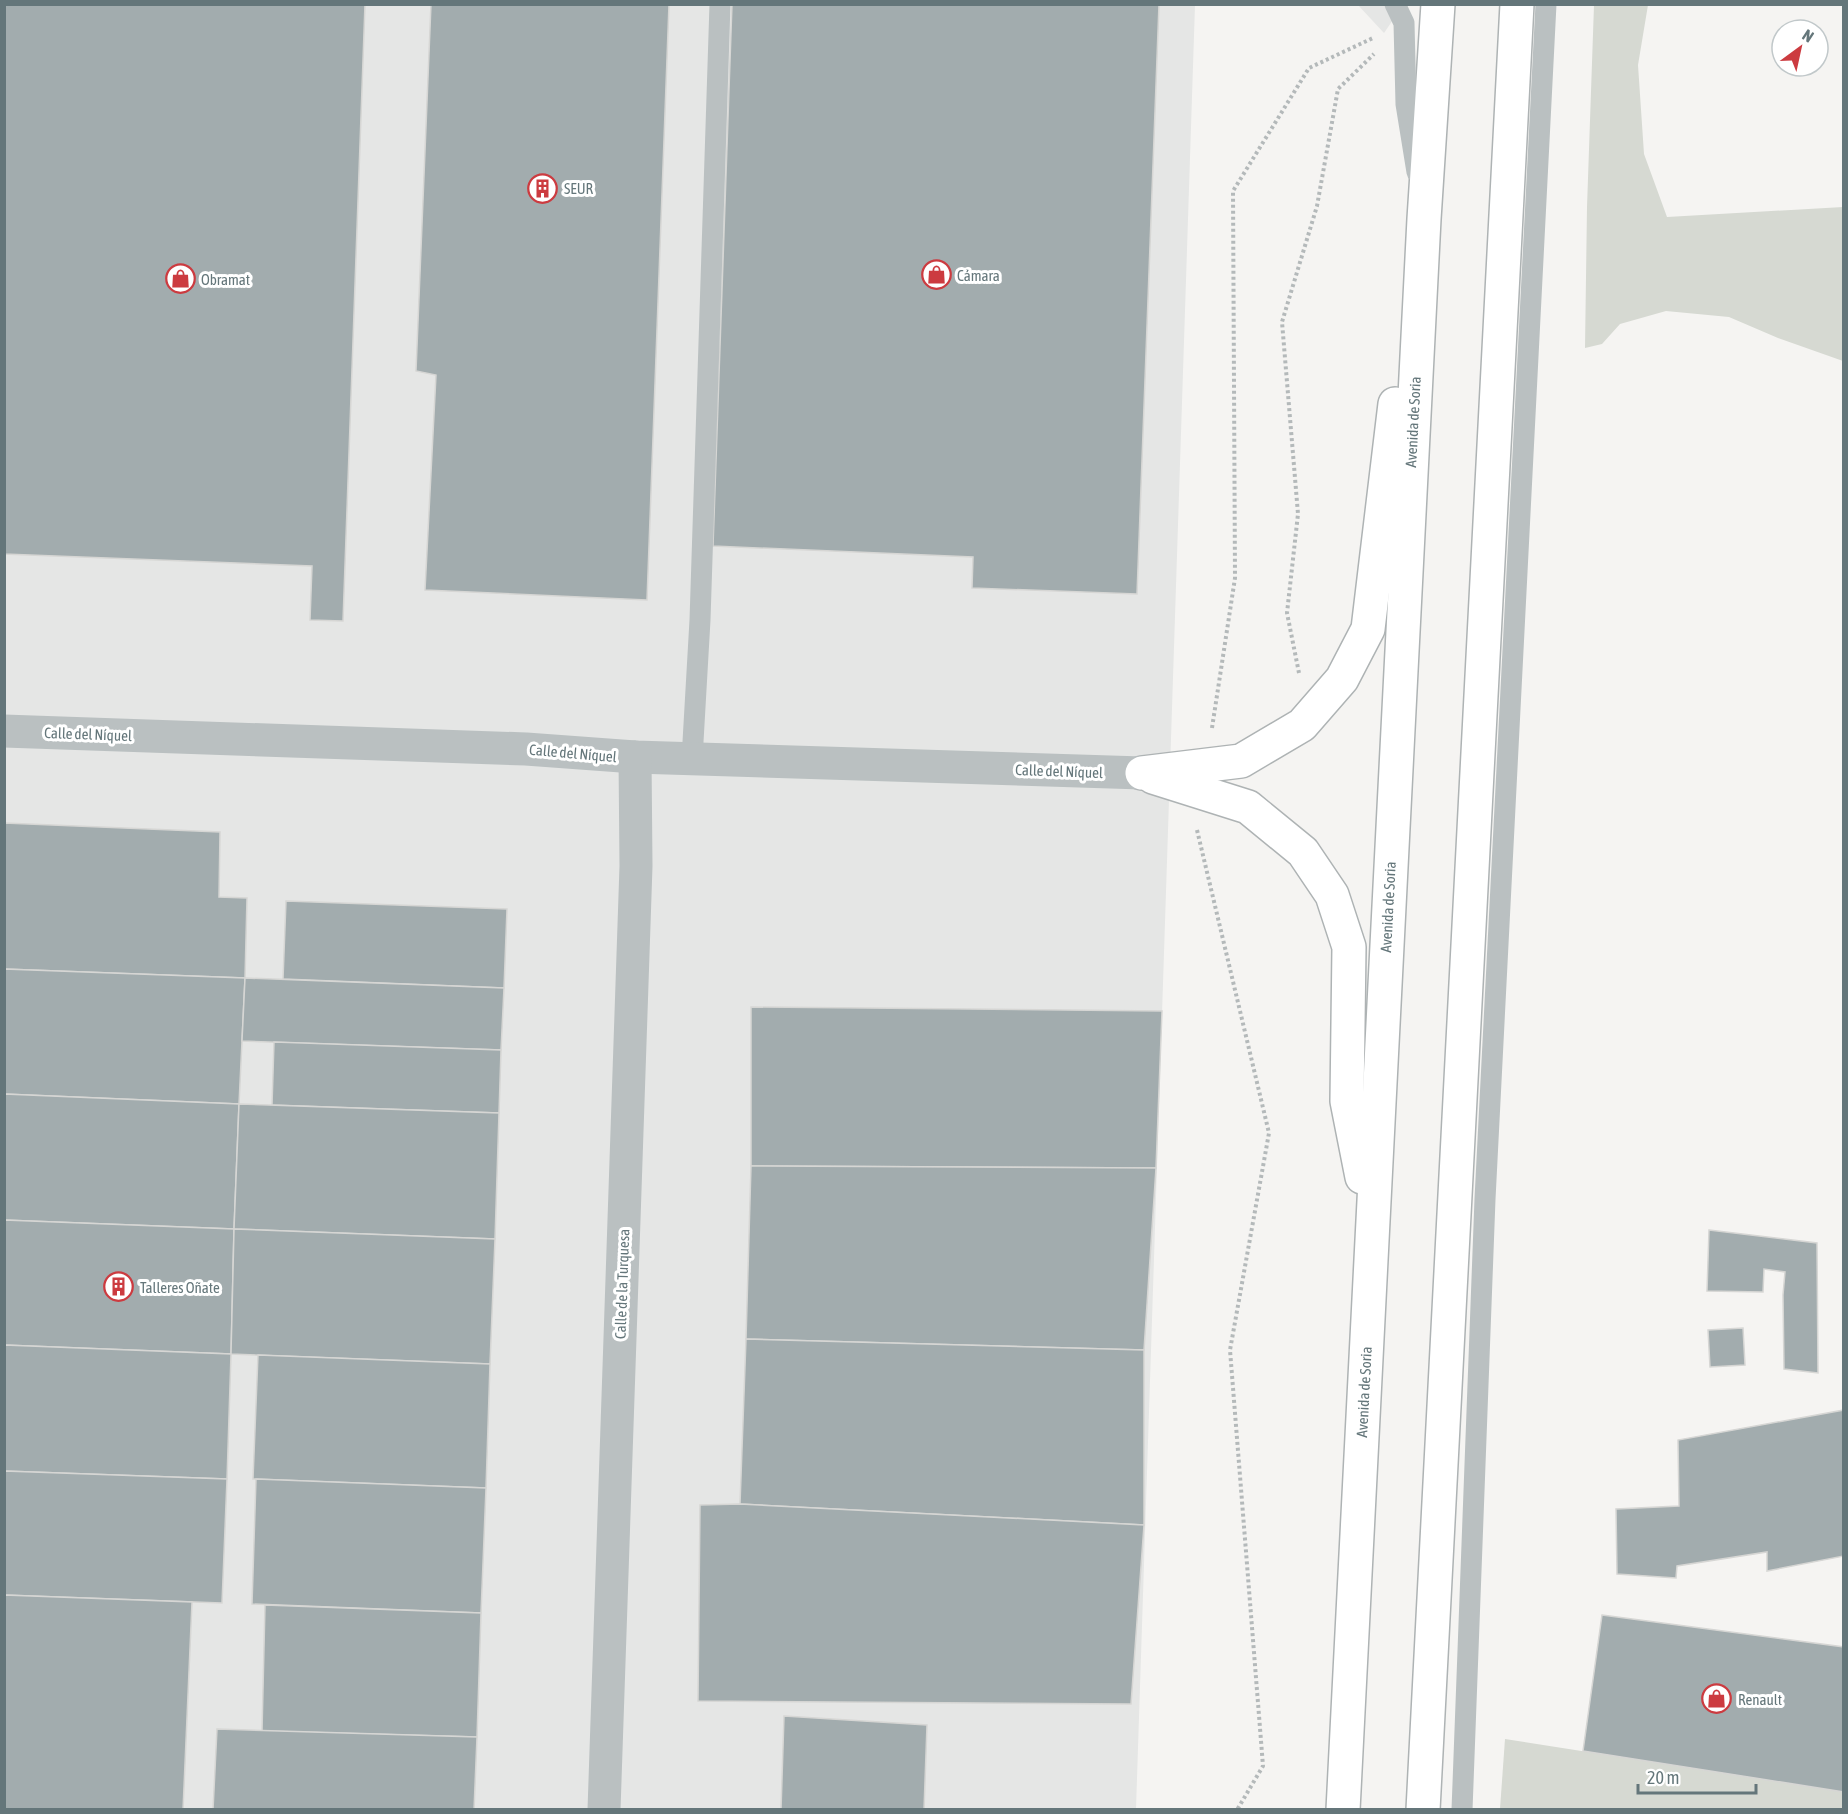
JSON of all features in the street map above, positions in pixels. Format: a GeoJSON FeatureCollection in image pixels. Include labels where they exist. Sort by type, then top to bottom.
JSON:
{"type":"FeatureCollection","features":[{"type":"Feature","properties":{"kind":"highway","name":"Avenida de Soria"},"geometry":{"type":"LineString","coordinates":[[1343,1809],[1424,219],[1438,4]]}},
{"type":"Feature","properties":{"kind":"highway"},"geometry":{"type":"LineString","coordinates":[[1423,1809],[1517,4]]}},
{"type":"Feature","properties":{"kind":"highway"},"geometry":{"type":"LineString","coordinates":[[1195,778],[1241,761],[1302,725],[1342,679],[1368,629],[1389,446],[1424,219]]}},
{"type":"Feature","properties":{"kind":"highway"},"geometry":{"type":"LineString","coordinates":[[1142,773],[1195,778],[1248,807],[1303,852],[1332,895],[1349,947],[1347,1101],[1371,1230]]}},
{"type":"Feature","properties":{"kind":"street","name":"Calle del Níquel"},"geometry":{"type":"LineString","coordinates":[[4,731],[526,748],[635,758],[1142,773]]}},
{"type":"Feature","properties":{"kind":"street","name":"Calle de la Turquesa"},"geometry":{"type":"LineString","coordinates":[[604,1809],[636,866],[635,758]]}},
{"type":"Feature","properties":{"kind":"lane"},"geometry":{"type":"LineString","coordinates":[[692,759],[700,608],[720,4]]}},
{"type":"Feature","properties":{"kind":"lane"},"geometry":{"type":"LineString","coordinates":[[1462,1809],[1485,1198],[1546,4]]}},
{"type":"Feature","properties":{"kind":"lane"},"geometry":{"type":"LineString","coordinates":[[1400,14],[1406,104],[1424,219]]}},
{"type":"Feature","properties":{"kind":"path"},"geometry":{"type":"LineString","coordinates":[[1302,683],[1287,613],[1298,514],[1282,322],[1317,206],[1338,89],[1400,14]]}},
{"type":"Feature","properties":{"kind":"path"},"geometry":{"type":"LineString","coordinates":[[1237,1809],[1263,1766],[1230,1350],[1269,1133],[1194,817],[1196,740],[1210,738],[1235,578],[1233,191],[1309,68],[1400,14]]}},
{"type":"Feature","properties":{"kind":"shaded area"},"geometry":{"type":"Polygon","coordinates":[[[5,5],[1195,5],[1136,1809],[5,1810],[5,5]]]}},
{"type":"Feature","properties":{"kind":"shaded area"},"geometry":{"type":"Polygon","coordinates":[[[1358,5],[1403,5],[1384,33],[1358,5]]]}},
{"type":"Feature","properties":{"kind":"shaded area"},"geometry":{"type":"Polygon","coordinates":[[[1594,5],[1648,5],[1638,65],[1644,154],[1667,217],[1843,207],[1843,361],[1778,338],[1729,317],[1666,311],[1620,324],[1602,344],[1585,348],[1594,5]]]}},
{"type":"Feature","properties":{"kind":"shaded area"},"geometry":{"type":"Polygon","coordinates":[[[1505,1739],[1843,1792],[1843,1809],[1500,1809],[1505,1739]]]}},
{"type":"Feature","properties":{"kind":"building","name":"Obramat"},"geometry":{"type":"Polygon","coordinates":[[[4,4],[365,4],[343,621],[310,620],[312,566],[4,554],[4,4]]]}},
{"type":"Feature","properties":{"kind":"building","name":"SEUR"},"geometry":{"type":"Polygon","coordinates":[[[431,4],[669,4],[647,600],[425,590],[436,375],[416,371],[431,4]]]}},
{"type":"Feature","properties":{"kind":"building","name":"Cámara"},"geometry":{"type":"Polygon","coordinates":[[[732,4],[1159,4],[1137,594],[972,588],[973,557],[713,546],[732,4]]]}},
{"type":"Feature","properties":{"kind":"building"},"geometry":{"type":"Polygon","coordinates":[[[4,823],[220,832],[219,897],[247,898],[245,978],[4,969],[4,823]]]}},
{"type":"Feature","properties":{"kind":"building"},"geometry":{"type":"Polygon","coordinates":[[[286,901],[507,909],[504,988],[283,979],[286,901]]]}},
{"type":"Feature","properties":{"kind":"building"},"geometry":{"type":"Polygon","coordinates":[[[4,969],[245,978],[239,1104],[4,1094],[4,969]]]}},
{"type":"Feature","properties":{"kind":"building"},"geometry":{"type":"Polygon","coordinates":[[[245,978],[504,988],[501,1050],[242,1041],[245,978]]]}},
{"type":"Feature","properties":{"kind":"building"},"geometry":{"type":"Polygon","coordinates":[[[751,1007],[1162,1011],[1156,1168],[751,1166],[751,1007]]]}},
{"type":"Feature","properties":{"kind":"building"},"geometry":{"type":"Polygon","coordinates":[[[274,1042],[501,1050],[499,1113],[272,1105],[274,1042]]]}},
{"type":"Feature","properties":{"kind":"building"},"geometry":{"type":"Polygon","coordinates":[[[4,1094],[239,1104],[234,1229],[4,1220],[4,1094]]]}},
{"type":"Feature","properties":{"kind":"building"},"geometry":{"type":"Polygon","coordinates":[[[239,1104],[499,1113],[495,1239],[234,1229],[239,1104]]]}},
{"type":"Feature","properties":{"kind":"building"},"geometry":{"type":"Polygon","coordinates":[[[751,1166],[1156,1168],[1144,1350],[746,1339],[751,1166]]]}},
{"type":"Feature","properties":{"kind":"building","name":"Talleres Oñate"},"geometry":{"type":"Polygon","coordinates":[[[4,1220],[234,1229],[231,1354],[4,1345],[4,1220]]]}},
{"type":"Feature","properties":{"kind":"building"},"geometry":{"type":"Polygon","coordinates":[[[234,1229],[495,1239],[490,1364],[231,1354],[234,1229]]]}},
{"type":"Feature","properties":{"kind":"building"},"geometry":{"type":"Polygon","coordinates":[[[1709,1230],[1817,1243],[1818,1373],[1784,1369],[1785,1272],[1764,1269],[1763,1292],[1707,1291],[1709,1230]]]}},
{"type":"Feature","properties":{"kind":"building"},"geometry":{"type":"Polygon","coordinates":[[[1743,1328],[1745,1365],[1710,1367],[1708,1330],[1743,1328]]]}},
{"type":"Feature","properties":{"kind":"building"},"geometry":{"type":"Polygon","coordinates":[[[746,1339],[1144,1350],[1144,1525],[740,1504],[746,1339]]]}},
{"type":"Feature","properties":{"kind":"building"},"geometry":{"type":"Polygon","coordinates":[[[4,1345],[231,1354],[227,1479],[4,1471],[4,1345]]]}},
{"type":"Feature","properties":{"kind":"building"},"geometry":{"type":"Polygon","coordinates":[[[258,1355],[490,1364],[486,1488],[253,1479],[258,1355]]]}},
{"type":"Feature","properties":{"kind":"building"},"geometry":{"type":"Polygon","coordinates":[[[1844,1410],[1844,1556],[1767,1571],[1767,1552],[1677,1566],[1676,1578],[1617,1574],[1616,1509],[1679,1506],[1678,1440],[1844,1410]]]}},
{"type":"Feature","properties":{"kind":"building"},"geometry":{"type":"Polygon","coordinates":[[[4,1471],[227,1479],[222,1603],[4,1595],[4,1471]]]}},
{"type":"Feature","properties":{"kind":"building"},"geometry":{"type":"Polygon","coordinates":[[[256,1479],[486,1488],[481,1613],[252,1604],[256,1479]]]}},
{"type":"Feature","properties":{"kind":"building"},"geometry":{"type":"Polygon","coordinates":[[[740,1504],[1144,1525],[1131,1704],[698,1701],[700,1505],[740,1504]]]}},
{"type":"Feature","properties":{"kind":"building"},"geometry":{"type":"Polygon","coordinates":[[[4,1595],[192,1602],[183,1810],[4,1810],[4,1595]]]}},
{"type":"Feature","properties":{"kind":"building"},"geometry":{"type":"Polygon","coordinates":[[[265,1605],[481,1613],[477,1737],[262,1731],[265,1605]]]}},
{"type":"Feature","properties":{"kind":"building","name":"Renault"},"geometry":{"type":"Polygon","coordinates":[[[1602,1615],[1844,1647],[1844,1792],[1583,1751],[1602,1615]]]}},
{"type":"Feature","properties":{"kind":"building"},"geometry":{"type":"Polygon","coordinates":[[[784,1716],[927,1725],[924,1810],[781,1810],[784,1716]]]}},
{"type":"Feature","properties":{"kind":"building"},"geometry":{"type":"Polygon","coordinates":[[[217,1729],[477,1737],[474,1810],[213,1810],[217,1729]]]}},
{"type":"Feature","properties":{"kind":"place","name":"SEUR"},"geometry":{"type":"Point","coordinates":[543,188]}},
{"type":"Feature","properties":{"kind":"place","name":"Cámara"},"geometry":{"type":"Point","coordinates":[936,275]}},
{"type":"Feature","properties":{"kind":"place","name":"Obramat"},"geometry":{"type":"Point","coordinates":[180,279]}},
{"type":"Feature","properties":{"kind":"place","name":"Talleres Oñate"},"geometry":{"type":"Point","coordinates":[119,1287]}},
{"type":"Feature","properties":{"kind":"place","name":"Renault"},"geometry":{"type":"Point","coordinates":[1717,1699]}}]}
